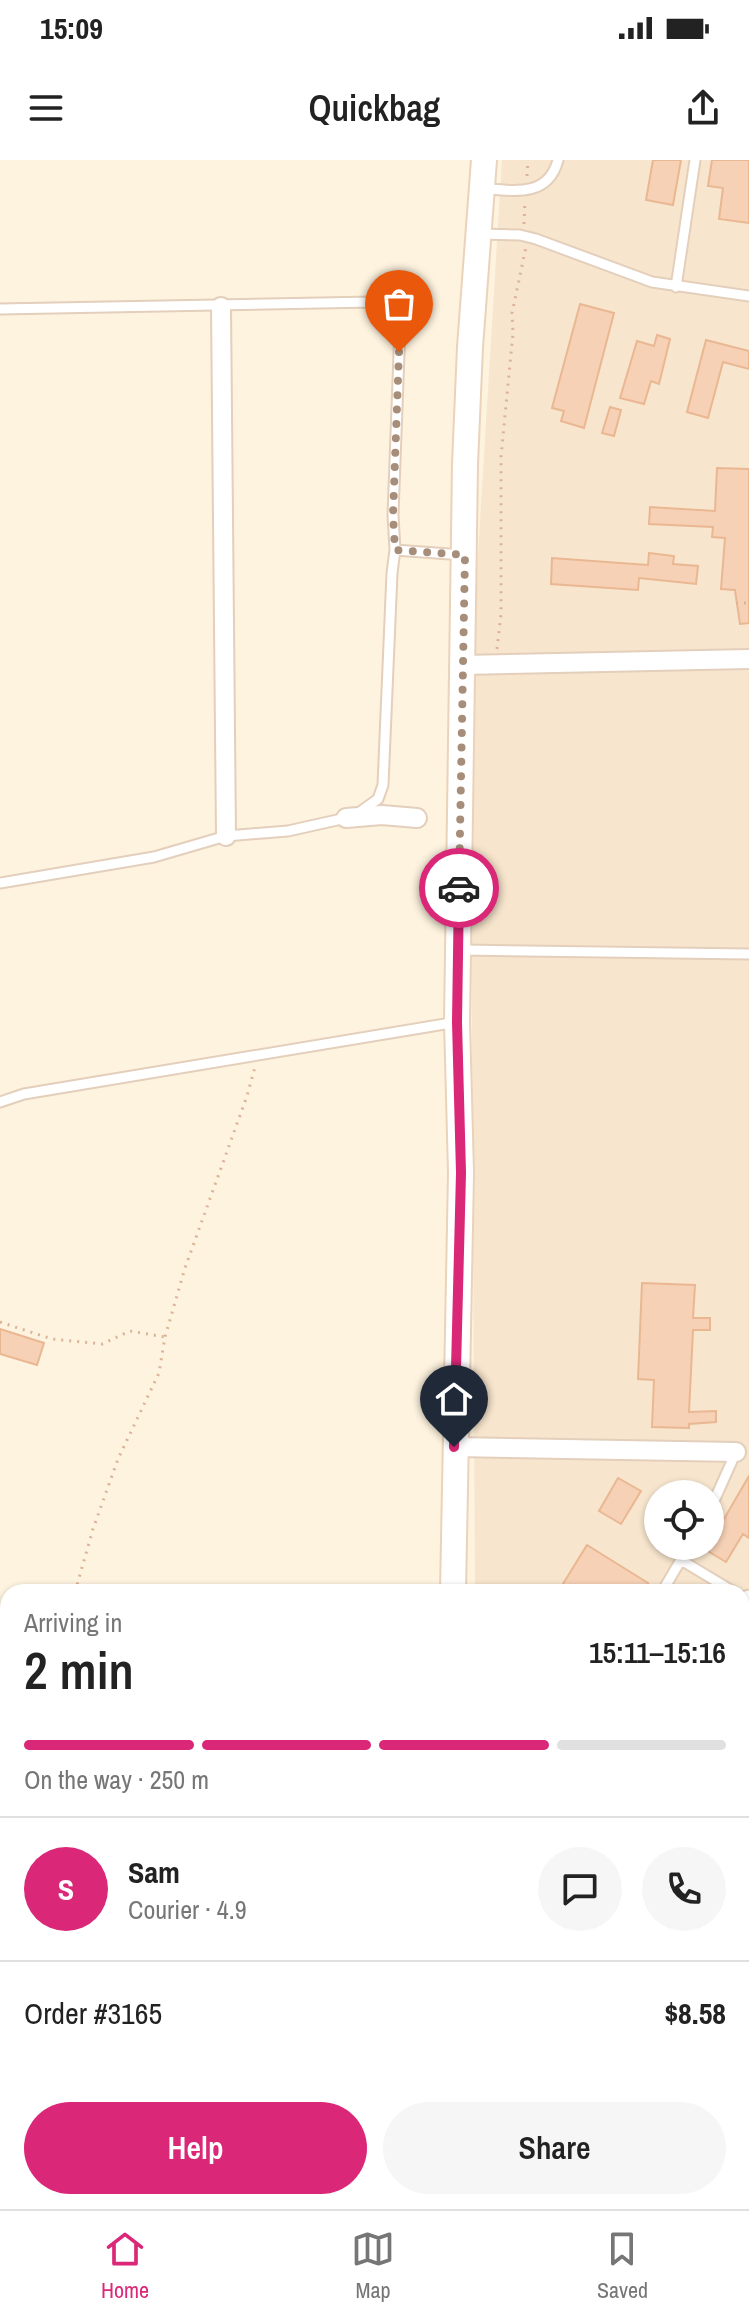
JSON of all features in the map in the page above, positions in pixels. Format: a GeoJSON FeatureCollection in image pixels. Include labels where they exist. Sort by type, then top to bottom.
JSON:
{"type":"FeatureCollection","features":[{"type":"Feature","properties":{"kind":"main road"},"geometry":{"type":"LineString","coordinates":[[453,1584],[461,1173],[457,1022],[465,464],[484,160]]}},
{"type":"Feature","properties":{"kind":"street"},"geometry":{"type":"LineString","coordinates":[[221,307],[226,836]]}},
{"type":"Feature","properties":{"kind":"street"},"geometry":{"type":"LineString","coordinates":[[461,665],[749,659]]}},
{"type":"Feature","properties":{"kind":"street"},"geometry":{"type":"LineString","coordinates":[[346,818],[382,815],[417,818]]}},
{"type":"Feature","properties":{"kind":"street"},"geometry":{"type":"LineString","coordinates":[[454,1447],[736,1452]]}},
{"type":"Feature","properties":{"kind":"lane"},"geometry":{"type":"LineString","coordinates":[[482,188],[525,191],[538,188],[548,180],[558,160]]}},
{"type":"Feature","properties":{"kind":"lane"},"geometry":{"type":"LineString","coordinates":[[676,287],[695,160]]}},
{"type":"Feature","properties":{"kind":"lane"},"geometry":{"type":"LineString","coordinates":[[478,234],[525,236],[652,282],[749,296]]}},
{"type":"Feature","properties":{"kind":"lane"},"geometry":{"type":"LineString","coordinates":[[0,309],[373,302],[392,309],[400,327],[393,515],[395,550],[383,785],[378,799],[368,809],[346,818],[288,831],[226,836],[154,857],[0,883]]}},
{"type":"Feature","properties":{"kind":"lane"},"geometry":{"type":"LineString","coordinates":[[395,550],[465,555]]}},
{"type":"Feature","properties":{"kind":"lane"},"geometry":{"type":"LineString","coordinates":[[458,950],[749,954]]}},
{"type":"Feature","properties":{"kind":"lane"},"geometry":{"type":"LineString","coordinates":[[0,1102],[24,1094],[457,1022]]}},
{"type":"Feature","properties":{"kind":"lane"},"geometry":{"type":"LineString","coordinates":[[723,1480],[736,1452]]}},
{"type":"Feature","properties":{"kind":"lane"},"geometry":{"type":"LineString","coordinates":[[667,1584],[681,1560],[721,1584]]}},
{"type":"Feature","properties":{"kind":"path"},"geometry":{"type":"LineString","coordinates":[[494,664],[501,614],[501,457],[513,333],[512,313],[521,275],[525,236],[528,160]]}},
{"type":"Feature","properties":{"kind":"path"},"geometry":{"type":"LineString","coordinates":[[736,603],[749,603]]}},
{"type":"Feature","properties":{"kind":"path"},"geometry":{"type":"LineString","coordinates":[[77,1584],[118,1459],[159,1373],[165,1337],[185,1268],[247,1096],[258,1055]]}},
{"type":"Feature","properties":{"kind":"path"},"geometry":{"type":"LineString","coordinates":[[0,1322],[52,1339],[102,1344],[130,1331],[165,1337]]}},
{"type":"Feature","properties":{"kind":"shaded area"},"geometry":{"type":"Polygon","coordinates":[[[502,160],[749,160],[749,1584],[475,1584],[470,687],[502,160]]]}},
{"type":"Feature","properties":{"kind":"building"},"geometry":{"type":"Polygon","coordinates":[[[653,160],[681,160],[673,205],[646,200],[653,160]]]}},
{"type":"Feature","properties":{"kind":"building"},"geometry":{"type":"Polygon","coordinates":[[[712,160],[749,160],[749,223],[719,219],[723,188],[708,186],[712,160]]]}},
{"type":"Feature","properties":{"kind":"building"},"geometry":{"type":"Polygon","coordinates":[[[580,304],[614,313],[584,428],[561,421],[564,411],[552,408],[580,304]]]}},
{"type":"Feature","properties":{"kind":"building"},"geometry":{"type":"Polygon","coordinates":[[[657,335],[670,339],[659,384],[651,381],[644,404],[620,398],[637,341],[654,346],[657,335]]]}},
{"type":"Feature","properties":{"kind":"building"},"geometry":{"type":"Polygon","coordinates":[[[706,340],[749,351],[749,369],[723,362],[708,418],[687,412],[706,340]]]}},
{"type":"Feature","properties":{"kind":"building"},"geometry":{"type":"Polygon","coordinates":[[[610,407],[621,410],[614,436],[602,433],[610,407]]]}},
{"type":"Feature","properties":{"kind":"building"},"geometry":{"type":"Polygon","coordinates":[[[717,468],[749,469],[749,623],[740,624],[735,590],[721,589],[725,538],[712,537],[713,527],[649,524],[650,507],[715,511],[717,468]]]}},
{"type":"Feature","properties":{"kind":"building"},"geometry":{"type":"Polygon","coordinates":[[[649,553],[674,556],[673,564],[698,566],[696,584],[639,578],[638,590],[551,584],[552,558],[648,565],[649,553]]]}},
{"type":"Feature","properties":{"kind":"building"},"geometry":{"type":"Polygon","coordinates":[[[642,1283],[695,1285],[693,1318],[710,1318],[710,1330],[693,1330],[689,1412],[716,1411],[716,1422],[689,1424],[689,1428],[652,1427],[654,1380],[638,1379],[642,1283]]]}},
{"type":"Feature","properties":{"kind":"building"},"geometry":{"type":"Polygon","coordinates":[[[0,1329],[44,1343],[37,1365],[0,1354],[0,1329]]]}},
{"type":"Feature","properties":{"kind":"building"},"geometry":{"type":"Polygon","coordinates":[[[749,1476],[749,1538],[743,1534],[726,1562],[723,1560],[724,1519],[749,1476]]]}},
{"type":"Feature","properties":{"kind":"building"},"geometry":{"type":"Polygon","coordinates":[[[618,1478],[641,1491],[621,1524],[599,1511],[618,1478]]]}},
{"type":"Feature","properties":{"kind":"building"},"geometry":{"type":"Polygon","coordinates":[[[587,1545],[648,1583],[647,1584],[563,1584],[587,1545]]]}},
{"type":"Feature","properties":{"kind":"way so far"},"geometry":{"type":"LineString","coordinates":[[399,352],[393,515],[395,550],[465,555],[459,888]]}},
{"type":"Feature","properties":{"kind":"route"},"geometry":{"type":"LineString","coordinates":[[454,1447],[461,1173],[457,1022],[459,888]]}}]}
